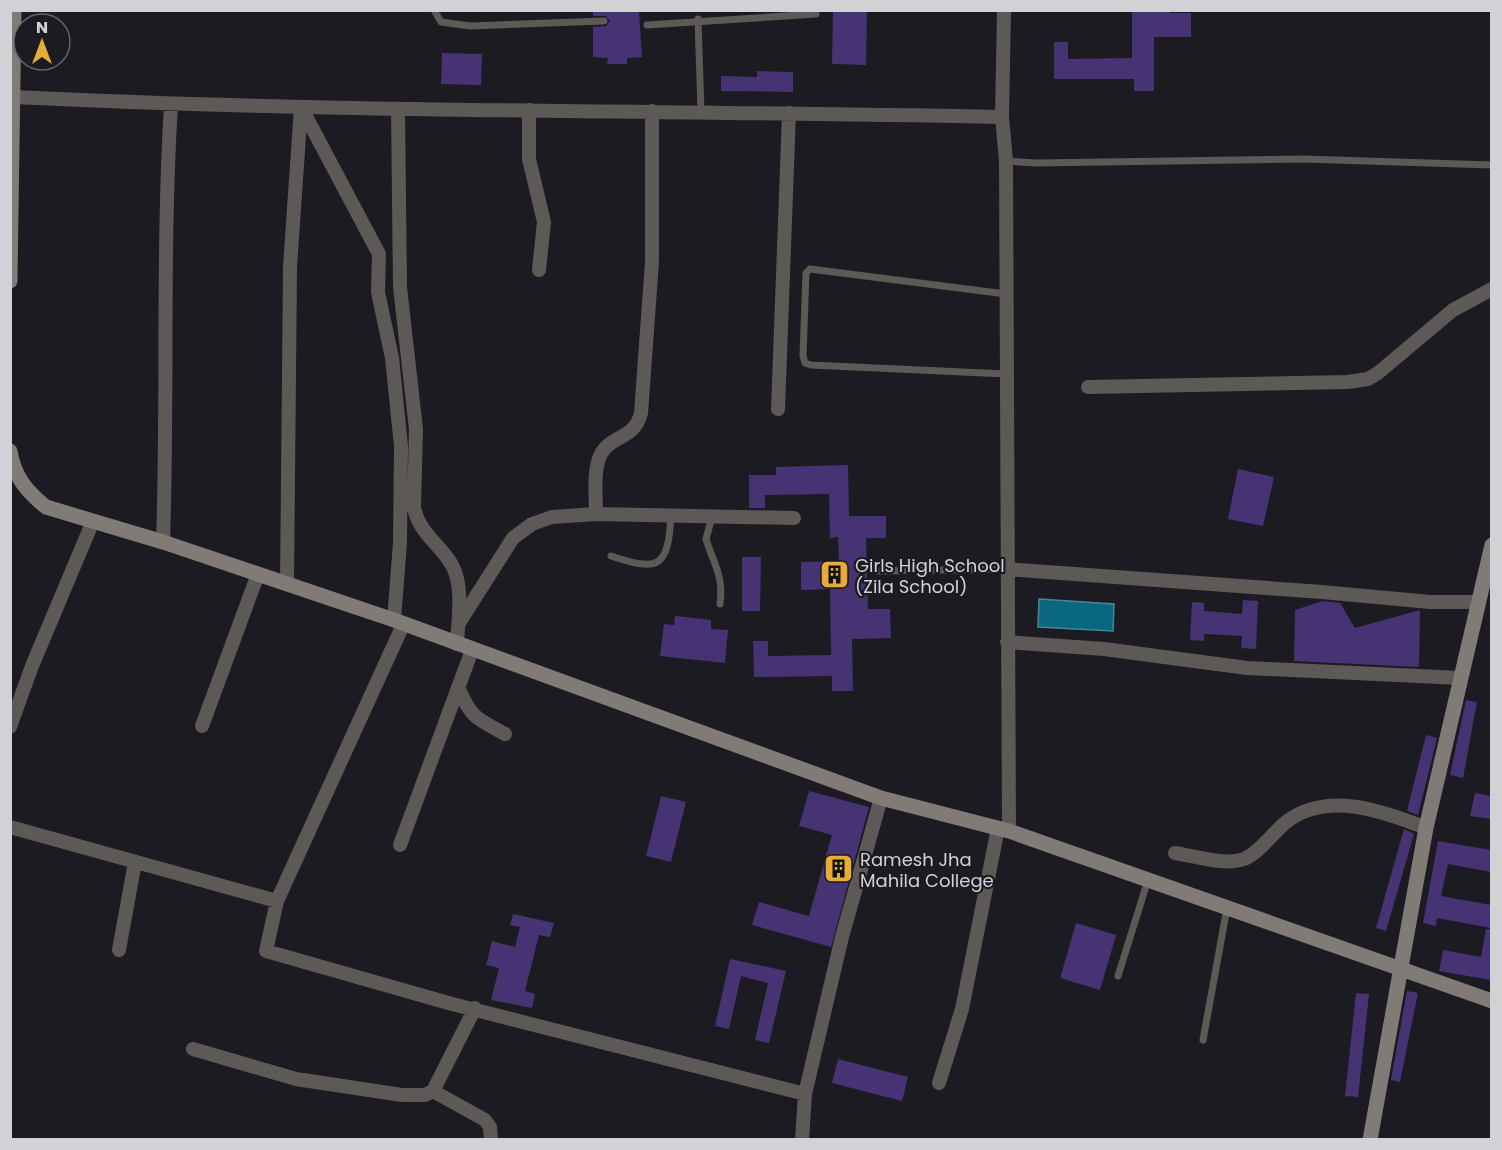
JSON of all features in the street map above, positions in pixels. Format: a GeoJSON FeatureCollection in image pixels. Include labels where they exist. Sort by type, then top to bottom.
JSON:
{"type":"FeatureCollection","features":[{"type":"Feature","properties":{"kind":"street"},"geometry":{"type":"LineString","coordinates":[[10,281],[14,10]]}},
{"type":"Feature","properties":{"kind":"street"},"geometry":{"type":"LineString","coordinates":[[939,1083],[962,1009],[1003,829],[1007,642],[1006,161],[1002,117],[1004,10]]}},
{"type":"Feature","properties":{"kind":"street"},"geometry":{"type":"LineString","coordinates":[[14,97],[171,105],[1002,117]]}},
{"type":"Feature","properties":{"kind":"street"},"geometry":{"type":"LineString","coordinates":[[163,542],[167,425],[166,184],[171,105]]}},
{"type":"Feature","properties":{"kind":"street"},"geometry":{"type":"LineString","coordinates":[[287,584],[290,267],[301,107]]}},
{"type":"Feature","properties":{"kind":"street"},"geometry":{"type":"LineString","coordinates":[[301,107],[379,254],[378,292],[392,358],[401,446],[399,622],[277,901],[267,951],[805,1094]]}},
{"type":"Feature","properties":{"kind":"street"},"geometry":{"type":"LineString","coordinates":[[398,109],[400,286],[416,429],[414,507],[416,520],[452,565],[456,576],[459,603],[458,625],[464,647],[458,687],[400,845]]}},
{"type":"Feature","properties":{"kind":"street"},"geometry":{"type":"LineString","coordinates":[[529,110],[529,159],[544,222],[539,270]]}},
{"type":"Feature","properties":{"kind":"street"},"geometry":{"type":"LineString","coordinates":[[596,514],[600,456],[606,447],[636,429],[641,413],[652,261],[652,111]]}},
{"type":"Feature","properties":{"kind":"street"},"geometry":{"type":"LineString","coordinates":[[778,409],[789,113]]}},
{"type":"Feature","properties":{"kind":"street"},"geometry":{"type":"LineString","coordinates":[[1088,387],[1347,382],[1368,379],[1453,310],[1491,289]]}},
{"type":"Feature","properties":{"kind":"street"},"geometry":{"type":"LineString","coordinates":[[10,450],[19,480],[32,496],[46,507],[163,542],[399,622],[881,798],[1003,829],[1491,1001]]}},
{"type":"Feature","properties":{"kind":"street"},"geometry":{"type":"LineString","coordinates":[[458,625],[504,551],[520,531],[552,517],[596,514],[794,518]]}},
{"type":"Feature","properties":{"kind":"street"},"geometry":{"type":"LineString","coordinates":[[10,727],[32,666],[93,521]]}},
{"type":"Feature","properties":{"kind":"street"},"geometry":{"type":"LineString","coordinates":[[1370,1140],[1426,828],[1491,545]]}},
{"type":"Feature","properties":{"kind":"street"},"geometry":{"type":"LineString","coordinates":[[1006,569],[1430,602],[1479,602]]}},
{"type":"Feature","properties":{"kind":"street"},"geometry":{"type":"LineString","coordinates":[[202,726],[258,574]]}},
{"type":"Feature","properties":{"kind":"street"},"geometry":{"type":"LineString","coordinates":[[1007,642],[1104,649],[1247,668],[1461,678]]}},
{"type":"Feature","properties":{"kind":"street"},"geometry":{"type":"LineString","coordinates":[[458,687],[474,717],[505,734]]}},
{"type":"Feature","properties":{"kind":"street"},"geometry":{"type":"LineString","coordinates":[[802,1140],[805,1094],[842,938],[881,798]]}},
{"type":"Feature","properties":{"kind":"street"},"geometry":{"type":"LineString","coordinates":[[1175,853],[1225,860],[1245,859],[1296,815],[1322,807],[1372,808],[1426,828]]}},
{"type":"Feature","properties":{"kind":"street"},"geometry":{"type":"LineString","coordinates":[[10,827],[277,901]]}},
{"type":"Feature","properties":{"kind":"street"},"geometry":{"type":"LineString","coordinates":[[119,950],[135,862]]}},
{"type":"Feature","properties":{"kind":"street"},"geometry":{"type":"LineString","coordinates":[[192,1049],[296,1079],[402,1095],[425,1095],[433,1091],[475,1008]]}},
{"type":"Feature","properties":{"kind":"street"},"geometry":{"type":"LineString","coordinates":[[433,1091],[457,1102],[485,1120],[490,1127],[491,1140]]}},
{"type":"Feature","properties":{"kind":"lane"},"geometry":{"type":"LineString","coordinates":[[434,10],[441,22],[470,27],[604,21]]}},
{"type":"Feature","properties":{"kind":"lane"},"geometry":{"type":"LineString","coordinates":[[647,24],[698,19],[816,14]]}},
{"type":"Feature","properties":{"kind":"lane"},"geometry":{"type":"LineString","coordinates":[[698,19],[701,112]]}},
{"type":"Feature","properties":{"kind":"lane"},"geometry":{"type":"LineString","coordinates":[[1006,161],[1036,163],[1303,159],[1491,165]]}},
{"type":"Feature","properties":{"kind":"lane"},"geometry":{"type":"LineString","coordinates":[[1006,294],[810,269],[806,273],[803,356],[805,363],[811,365],[1006,374]]}},
{"type":"Feature","properties":{"kind":"lane"},"geometry":{"type":"LineString","coordinates":[[611,556],[646,567],[656,564],[664,554],[669,541],[671,516]]}},
{"type":"Feature","properties":{"kind":"lane"},"geometry":{"type":"LineString","coordinates":[[711,517],[706,539],[715,559],[720,584],[720,604]]}},
{"type":"Feature","properties":{"kind":"lane"},"geometry":{"type":"LineString","coordinates":[[879,571],[1006,569]]}},
{"type":"Feature","properties":{"kind":"lane"},"geometry":{"type":"LineString","coordinates":[[1118,976],[1148,880]]}},
{"type":"Feature","properties":{"kind":"lane"},"geometry":{"type":"LineString","coordinates":[[1203,1040],[1227,909]]}},
{"type":"Feature","properties":{"kind":"water"},"geometry":{"type":"Polygon","coordinates":[[[1039,599],[1114,604],[1113,631],[1038,627],[1039,599]]]}},
{"type":"Feature","properties":{"kind":"building"},"geometry":{"type":"Polygon","coordinates":[[[593,10],[639,10],[642,57],[627,58],[627,64],[607,64],[608,58],[593,57],[593,27],[606,26],[610,21],[606,16],[593,16],[593,10]]]}},
{"type":"Feature","properties":{"kind":"building"},"geometry":{"type":"Polygon","coordinates":[[[833,10],[867,10],[866,65],[832,64],[833,10]]]}},
{"type":"Feature","properties":{"kind":"building"},"geometry":{"type":"Polygon","coordinates":[[[1170,10],[1170,13],[1191,13],[1191,37],[1154,37],[1154,91],[1134,91],[1134,79],[1054,79],[1054,42],[1068,42],[1068,59],[1132,58],[1132,12],[1170,10]]]}},
{"type":"Feature","properties":{"kind":"building"},"geometry":{"type":"Polygon","coordinates":[[[442,53],[482,54],[481,85],[441,84],[442,53]]]}},
{"type":"Feature","properties":{"kind":"building"},"geometry":{"type":"Polygon","coordinates":[[[757,71],[793,72],[793,92],[721,91],[721,76],[757,77],[757,71]]]}},
{"type":"Feature","properties":{"kind":"building","name":"Girls High School (Zila School)"},"geometry":{"type":"Polygon","coordinates":[[[848,465],[849,516],[886,516],[886,538],[866,538],[868,609],[890,609],[891,638],[852,639],[853,691],[832,691],[832,676],[754,677],[753,641],[768,641],[768,656],[831,655],[830,589],[801,590],[801,562],[839,561],[838,537],[830,538],[829,494],[765,495],[765,508],[749,508],[749,475],[776,475],[776,467],[848,465]]]}},
{"type":"Feature","properties":{"kind":"building"},"geometry":{"type":"Polygon","coordinates":[[[1238,469],[1274,477],[1263,526],[1228,519],[1238,469]]]}},
{"type":"Feature","properties":{"kind":"building"},"geometry":{"type":"Polygon","coordinates":[[[742,557],[761,557],[760,611],[742,611],[742,557]]]}},
{"type":"Feature","properties":{"kind":"building"},"geometry":{"type":"Polygon","coordinates":[[[1243,600],[1258,601],[1256,649],[1241,648],[1242,636],[1204,634],[1204,641],[1190,640],[1192,602],[1204,603],[1204,611],[1242,614],[1243,600]]]}},
{"type":"Feature","properties":{"kind":"building"},"geometry":{"type":"Polygon","coordinates":[[[1322,601],[1340,603],[1355,628],[1420,610],[1419,667],[1294,661],[1295,610],[1322,601]]]}},
{"type":"Feature","properties":{"kind":"building"},"geometry":{"type":"Polygon","coordinates":[[[675,616],[711,620],[711,629],[728,630],[725,663],[660,656],[664,624],[674,625],[675,616]]]}},
{"type":"Feature","properties":{"kind":"building"},"geometry":{"type":"Polygon","coordinates":[[[1466,700],[1477,702],[1463,778],[1450,775],[1466,700]]]}},
{"type":"Feature","properties":{"kind":"building"},"geometry":{"type":"Polygon","coordinates":[[[1426,735],[1437,738],[1418,815],[1407,811],[1426,735]]]}},
{"type":"Feature","properties":{"kind":"building","name":"Ramesh Jha Mahila College"},"geometry":{"type":"Polygon","coordinates":[[[809,791],[869,807],[831,947],[752,925],[759,902],[809,916],[832,835],[799,826],[809,791]]]}},
{"type":"Feature","properties":{"kind":"building"},"geometry":{"type":"Polygon","coordinates":[[[1475,793],[1491,796],[1491,819],[1470,816],[1475,793]]]}},
{"type":"Feature","properties":{"kind":"building"},"geometry":{"type":"Polygon","coordinates":[[[661,796],[686,802],[671,862],[646,856],[661,796]]]}},
{"type":"Feature","properties":{"kind":"building"},"geometry":{"type":"Polygon","coordinates":[[[1404,829],[1414,834],[1386,931],[1376,928],[1404,829]]]}},
{"type":"Feature","properties":{"kind":"building"},"geometry":{"type":"Polygon","coordinates":[[[1438,841],[1491,850],[1491,872],[1448,864],[1441,896],[1491,905],[1491,928],[1437,918],[1436,926],[1423,923],[1438,841]]]}},
{"type":"Feature","properties":{"kind":"building"},"geometry":{"type":"Polygon","coordinates":[[[513,914],[554,923],[550,937],[539,935],[525,991],[535,994],[532,1008],[491,1000],[499,968],[486,965],[492,941],[515,947],[520,927],[510,925],[513,914]]]}},
{"type":"Feature","properties":{"kind":"building"},"geometry":{"type":"Polygon","coordinates":[[[1076,923],[1116,935],[1100,990],[1060,978],[1076,923]]]}},
{"type":"Feature","properties":{"kind":"building"},"geometry":{"type":"Polygon","coordinates":[[[1486,929],[1491,929],[1491,980],[1439,971],[1443,950],[1481,957],[1486,929]]]}},
{"type":"Feature","properties":{"kind":"building"},"geometry":{"type":"Polygon","coordinates":[[[730,959],[786,971],[769,1043],[755,1040],[768,983],[741,976],[729,1029],[715,1026],[730,959]]]}},
{"type":"Feature","properties":{"kind":"building"},"geometry":{"type":"Polygon","coordinates":[[[1407,991],[1418,993],[1400,1082],[1391,1080],[1407,991]]]}},
{"type":"Feature","properties":{"kind":"building"},"geometry":{"type":"Polygon","coordinates":[[[1356,993],[1369,994],[1358,1097],[1345,1096],[1356,993]]]}},
{"type":"Feature","properties":{"kind":"building"},"geometry":{"type":"Polygon","coordinates":[[[838,1059],[908,1077],[902,1101],[832,1083],[838,1059]]]}},
{"type":"Feature","properties":{"kind":"place","name":"Girls High School (Zila School)"},"geometry":{"type":"Point","coordinates":[834,575]}},
{"type":"Feature","properties":{"kind":"place","name":"Ramesh Jha Mahila College"},"geometry":{"type":"Point","coordinates":[839,869]}}]}
